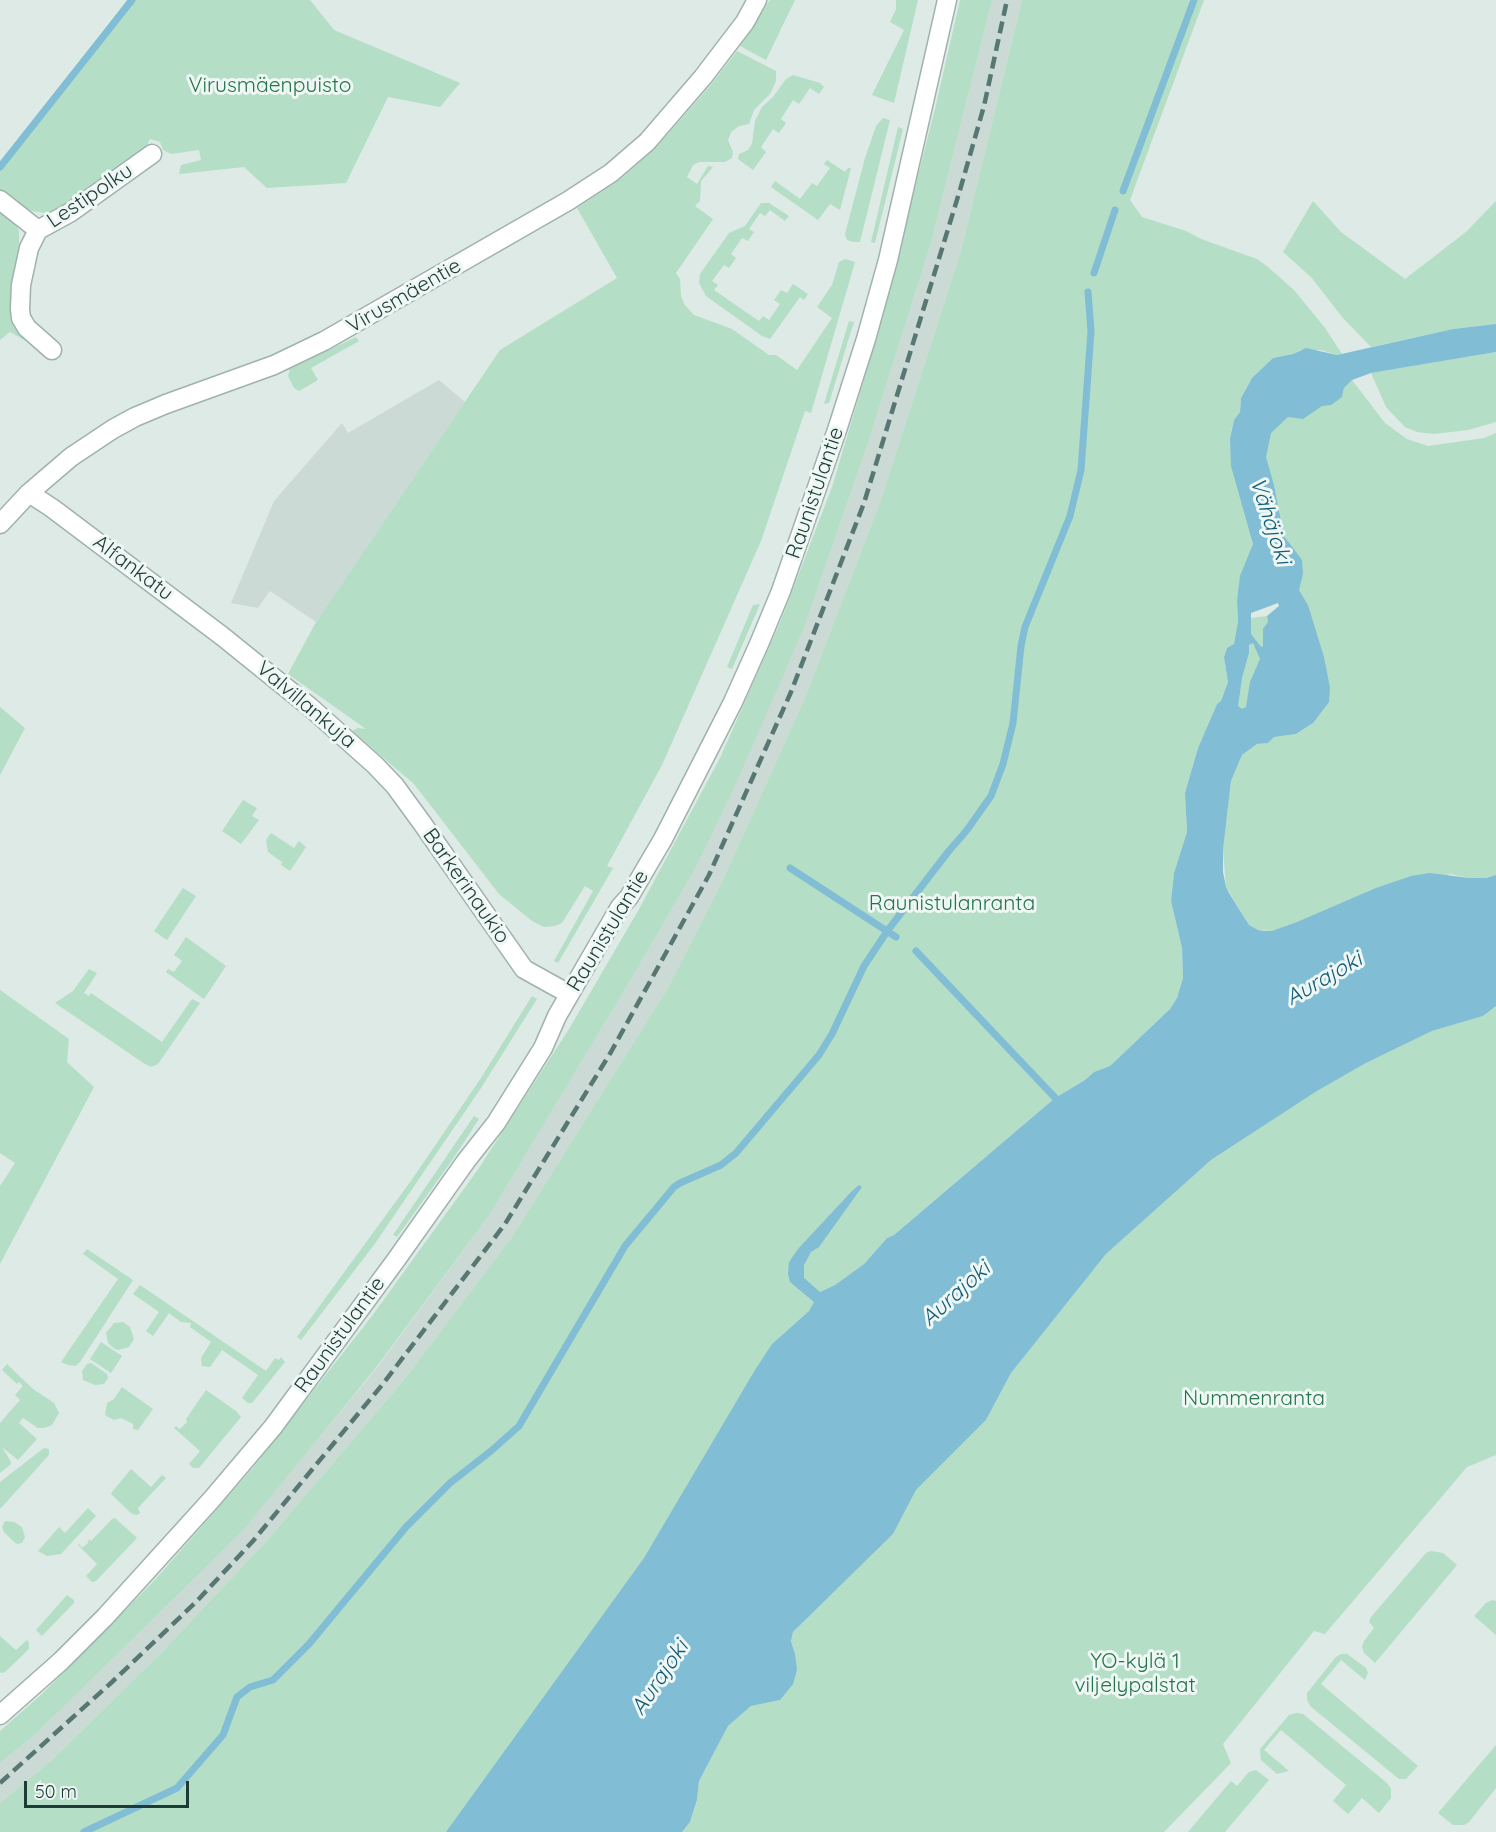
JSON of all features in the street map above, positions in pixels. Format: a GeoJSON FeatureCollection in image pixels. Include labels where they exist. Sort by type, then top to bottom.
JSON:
{"type":"FeatureCollection","features":[{"type":"Feature","properties":{"kind":"street","name":"Virusmäentie"},"geometry":{"type":"LineString","coordinates":[[0,524],[28,493],[71,457],[127,421],[166,404],[274,365],[324,341],[558,207],[611,173],[647,142],[703,76],[746,22],[757,0]]}},
{"type":"Feature","properties":{"kind":"street","name":"Raunistulantie"},"geometry":{"type":"LineString","coordinates":[[0,1714],[61,1661],[105,1617],[206,1507],[273,1426],[496,1123],[543,1048],[556,1016],[620,907],[629,897],[663,839],[733,702],[781,591],[866,339],[888,260],[947,0]]}},
{"type":"Feature","properties":{"kind":"street","name":"Lestipolku"},"geometry":{"type":"LineString","coordinates":[[0,200],[39,230],[71,212],[152,154]]}},
{"type":"Feature","properties":{"kind":"street"},"geometry":{"type":"LineString","coordinates":[[39,230],[28,248],[21,285],[20,309],[21,318],[27,327],[52,350]]}},
{"type":"Feature","properties":{"kind":"street","name":"Alfankatu"},"geometry":{"type":"LineString","coordinates":[[28,493],[61,515],[236,646]]}},
{"type":"Feature","properties":{"kind":"street","name":"Valvillankuja"},"geometry":{"type":"LineString","coordinates":[[236,646],[375,765]]}},
{"type":"Feature","properties":{"kind":"street","name":"Barkerinaukio"},"geometry":{"type":"LineString","coordinates":[[375,765],[395,786],[415,813],[524,969],[569,994]]}},
{"type":"Feature","properties":{"kind":"shaded area"},"geometry":{"type":"Polygon","coordinates":[[[992,0],[1022,0],[961,251],[881,500],[805,698],[722,882],[668,988],[512,1237],[404,1380],[263,1545],[163,1651],[52,1760],[0,1803],[0,1763],[36,1734],[244,1528],[376,1369],[490,1214],[695,869],[804,628],[868,443],[931,243],[992,0]]]}},
{"type":"Feature","properties":{"kind":"shaded area"},"geometry":{"type":"Polygon","coordinates":[[[439,380],[465,402],[316,622],[270,591],[258,608],[231,603],[274,501],[342,423],[348,433],[439,380]]]}},
{"type":"Feature","properties":{"kind":"green space","name":"Virusmäenpuisto"},"geometry":{"type":"Polygon","coordinates":[[[127,0],[310,0],[334,30],[460,83],[440,107],[388,97],[346,183],[267,188],[244,167],[179,174],[181,165],[201,160],[199,150],[171,154],[163,150],[160,142],[150,139],[144,150],[111,172],[70,206],[50,214],[27,210],[0,190],[0,165],[127,0]]]}},
{"type":"Feature","properties":{"kind":"green space"},"geometry":{"type":"Polygon","coordinates":[[[770,0],[795,0],[766,60],[740,46],[770,0]]]}},
{"type":"Feature","properties":{"kind":"green space"},"geometry":{"type":"Polygon","coordinates":[[[896,0],[918,0],[894,103],[872,95],[904,30],[890,22],[896,9],[896,0]]]}},
{"type":"Feature","properties":{"kind":"green space"},"geometry":{"type":"Polygon","coordinates":[[[960,0],[992,0],[931,243],[868,443],[804,628],[737,781],[695,869],[490,1214],[375,1369],[245,1528],[36,1734],[0,1763],[0,1731],[43,1693],[154,1581],[252,1469],[372,1316],[479,1168],[569,1029],[638,911],[720,758],[782,618],[832,487],[875,343],[935,109],[960,0]]]}},
{"type":"Feature","properties":{"kind":"green space","name":"Raunistulanranta"},"geometry":{"type":"Polygon","coordinates":[[[1022,0],[1204,0],[1130,200],[1142,217],[1186,231],[1201,239],[1257,259],[1294,290],[1325,328],[1342,354],[1337,355],[1321,350],[1300,350],[1293,354],[1273,358],[1252,378],[1241,398],[1240,412],[1232,427],[1230,438],[1253,544],[1237,601],[1238,621],[1234,645],[1227,648],[1224,657],[1228,682],[1198,748],[1185,793],[1187,832],[1174,873],[1171,901],[1182,948],[1183,978],[1177,998],[1170,1009],[1110,1066],[1094,1072],[1055,1098],[894,1235],[887,1238],[864,1264],[835,1285],[820,1292],[809,1311],[772,1344],[656,1568],[478,1832],[0,1832],[0,1803],[52,1760],[163,1651],[263,1545],[404,1380],[512,1237],[668,988],[722,882],[805,698],[881,500],[961,251],[1022,0]]]}},
{"type":"Feature","properties":{"kind":"green space"},"geometry":{"type":"Polygon","coordinates":[[[737,51],[776,71],[776,81],[770,94],[754,110],[749,124],[739,126],[731,132],[728,140],[733,152],[732,158],[725,162],[699,162],[693,165],[687,177],[697,184],[708,166],[713,167],[701,181],[700,201],[695,206],[713,219],[676,273],[680,279],[684,304],[694,315],[732,329],[769,355],[776,355],[797,370],[832,318],[817,307],[832,285],[839,262],[845,259],[855,262],[811,413],[805,411],[761,541],[662,765],[607,866],[613,868],[558,963],[554,961],[593,891],[585,886],[562,923],[544,927],[532,921],[499,894],[414,784],[352,731],[358,728],[366,729],[288,674],[316,622],[500,350],[617,278],[577,208],[622,178],[654,150],[737,51]]]}},
{"type":"Feature","properties":{"kind":"green space"},"geometry":{"type":"Polygon","coordinates":[[[793,75],[820,83],[824,87],[819,94],[810,88],[799,104],[793,100],[781,119],[786,123],[779,133],[773,129],[761,147],[766,152],[753,170],[738,159],[739,154],[748,150],[752,144],[755,121],[762,107],[773,97],[786,79],[793,75]]]}},
{"type":"Feature","properties":{"kind":"green space"},"geometry":{"type":"Polygon","coordinates":[[[883,118],[890,120],[860,242],[853,242],[847,240],[845,234],[865,158],[876,126],[883,118]]]}},
{"type":"Feature","properties":{"kind":"green space"},"geometry":{"type":"Polygon","coordinates":[[[898,127],[903,129],[875,243],[871,242],[898,127]]]}},
{"type":"Feature","properties":{"kind":"green space"},"geometry":{"type":"Polygon","coordinates":[[[827,160],[845,172],[851,168],[840,210],[830,204],[818,220],[771,187],[775,181],[800,199],[812,183],[817,186],[830,168],[824,164],[827,160]]]}},
{"type":"Feature","properties":{"kind":"green space"},"geometry":{"type":"Polygon","coordinates":[[[1313,201],[1341,232],[1405,279],[1466,232],[1496,201],[1496,324],[1453,329],[1371,347],[1342,317],[1312,278],[1283,252],[1313,201]]]}},
{"type":"Feature","properties":{"kind":"green space"},"geometry":{"type":"Polygon","coordinates":[[[761,203],[769,203],[789,216],[785,221],[770,210],[765,216],[760,213],[749,229],[754,232],[748,241],[742,238],[731,254],[736,258],[729,268],[724,265],[712,281],[718,285],[714,290],[759,321],[763,316],[769,320],[780,304],[774,300],[781,290],[787,293],[793,284],[808,294],[804,300],[800,297],[770,339],[762,336],[706,296],[699,283],[700,274],[729,233],[745,226],[761,203]]]}},
{"type":"Feature","properties":{"kind":"green space"},"geometry":{"type":"Polygon","coordinates":[[[0,206],[15,222],[19,231],[19,261],[11,312],[16,328],[26,341],[10,332],[0,340],[0,206]]]}},
{"type":"Feature","properties":{"kind":"green space"},"geometry":{"type":"Polygon","coordinates":[[[849,321],[854,322],[829,403],[824,404],[849,321]]]}},
{"type":"Feature","properties":{"kind":"green space"},"geometry":{"type":"Polygon","coordinates":[[[356,337],[359,341],[311,368],[318,380],[299,391],[294,388],[288,376],[290,369],[356,337]]]}},
{"type":"Feature","properties":{"kind":"green space"},"geometry":{"type":"Polygon","coordinates":[[[1496,352],[1496,422],[1468,430],[1434,434],[1417,432],[1405,427],[1386,407],[1371,373],[1496,352]]]}},
{"type":"Feature","properties":{"kind":"green space"},"geometry":{"type":"Polygon","coordinates":[[[1352,380],[1385,423],[1407,439],[1428,446],[1484,438],[1496,433],[1496,875],[1486,878],[1469,878],[1450,874],[1272,931],[1258,930],[1249,925],[1226,887],[1223,850],[1231,781],[1242,755],[1257,744],[1268,743],[1274,737],[1296,734],[1313,723],[1308,688],[1298,684],[1256,710],[1238,711],[1238,690],[1249,653],[1251,618],[1267,616],[1268,622],[1308,605],[1299,590],[1265,457],[1271,432],[1288,417],[1303,418],[1342,397],[1344,388],[1352,380]]]}},
{"type":"Feature","properties":{"kind":"green space"},"geometry":{"type":"Polygon","coordinates":[[[760,604],[732,669],[727,667],[753,605],[760,604]]]}},
{"type":"Feature","properties":{"kind":"green space"},"geometry":{"type":"Polygon","coordinates":[[[0,707],[25,728],[0,775],[0,707]]]}},
{"type":"Feature","properties":{"kind":"green space"},"geometry":{"type":"Polygon","coordinates":[[[243,800],[257,808],[252,816],[259,820],[241,844],[222,831],[243,800]]]}},
{"type":"Feature","properties":{"kind":"green space"},"geometry":{"type":"Polygon","coordinates":[[[271,833],[294,848],[299,841],[306,847],[290,871],[268,852],[266,840],[271,833]]]}},
{"type":"Feature","properties":{"kind":"green space"},"geometry":{"type":"Polygon","coordinates":[[[183,888],[196,896],[167,940],[154,931],[183,888]]]}},
{"type":"Feature","properties":{"kind":"green space"},"geometry":{"type":"Polygon","coordinates":[[[186,937],[226,966],[204,999],[166,972],[168,969],[174,972],[182,961],[174,955],[186,937]]]}},
{"type":"Feature","properties":{"kind":"green space"},"geometry":{"type":"Polygon","coordinates":[[[89,969],[97,973],[84,993],[89,996],[91,993],[162,1042],[192,999],[200,1003],[158,1064],[151,1067],[145,1064],[55,1003],[73,991],[89,969]]]}},
{"type":"Feature","properties":{"kind":"green space"},"geometry":{"type":"Polygon","coordinates":[[[0,990],[69,1039],[67,1062],[94,1087],[0,1264],[0,1186],[15,1163],[0,1153],[0,990]]]}},
{"type":"Feature","properties":{"kind":"green space"},"geometry":{"type":"Polygon","coordinates":[[[532,996],[537,999],[481,1088],[374,1245],[301,1340],[297,1337],[413,1178],[481,1078],[532,996]]]}},
{"type":"Feature","properties":{"kind":"green space","name":"Nummenranta"},"geometry":{"type":"Polygon","coordinates":[[[1496,1006],[1496,1455],[1467,1467],[1325,1634],[1314,1631],[1223,1744],[1231,1763],[1164,1832],[682,1832],[690,1822],[697,1801],[699,1781],[728,1726],[751,1706],[780,1700],[795,1654],[791,1640],[793,1632],[893,1534],[916,1490],[986,1420],[1011,1373],[1106,1254],[1211,1160],[1317,1091],[1366,1063],[1432,1031],[1483,1016],[1496,1006]]]}},
{"type":"Feature","properties":{"kind":"green space"},"geometry":{"type":"Polygon","coordinates":[[[474,1116],[479,1119],[453,1159],[397,1237],[393,1235],[474,1116]]]}},
{"type":"Feature","properties":{"kind":"green space"},"geometry":{"type":"Polygon","coordinates":[[[87,1249],[133,1280],[80,1362],[75,1366],[61,1362],[118,1279],[83,1254],[87,1249]]]}},
{"type":"Feature","properties":{"kind":"green space"},"geometry":{"type":"Polygon","coordinates":[[[140,1285],[266,1371],[275,1358],[279,1360],[281,1357],[285,1362],[252,1403],[248,1403],[242,1398],[258,1375],[222,1350],[210,1367],[202,1366],[201,1358],[211,1342],[190,1327],[191,1323],[181,1322],[169,1313],[153,1336],[146,1331],[159,1312],[133,1294],[140,1285]]]}},
{"type":"Feature","properties":{"kind":"green space"},"geometry":{"type":"Polygon","coordinates":[[[123,1322],[130,1327],[134,1339],[129,1347],[119,1350],[108,1343],[106,1333],[114,1323],[123,1322]]]}},
{"type":"Feature","properties":{"kind":"green space"},"geometry":{"type":"Polygon","coordinates":[[[101,1342],[122,1356],[111,1373],[90,1359],[101,1342]]]}},
{"type":"Feature","properties":{"kind":"green space"},"geometry":{"type":"Polygon","coordinates":[[[91,1363],[107,1374],[108,1378],[104,1384],[95,1385],[83,1380],[82,1371],[87,1364],[91,1363]]]}},
{"type":"Feature","properties":{"kind":"green space"},"geometry":{"type":"Polygon","coordinates":[[[7,1364],[33,1389],[54,1403],[59,1413],[52,1425],[44,1428],[38,1428],[23,1418],[19,1423],[37,1439],[18,1460],[2,1447],[11,1462],[0,1473],[0,1423],[20,1400],[15,1395],[23,1386],[19,1382],[17,1384],[2,1370],[7,1364]]]}},
{"type":"Feature","properties":{"kind":"green space"},"geometry":{"type":"Polygon","coordinates":[[[122,1387],[153,1409],[138,1430],[133,1429],[133,1424],[121,1418],[114,1420],[105,1415],[107,1403],[114,1399],[122,1387]]]}},
{"type":"Feature","properties":{"kind":"green space"},"geometry":{"type":"Polygon","coordinates":[[[206,1390],[241,1417],[199,1468],[193,1468],[189,1464],[200,1451],[174,1428],[176,1426],[179,1429],[187,1422],[186,1419],[206,1390]]]}},
{"type":"Feature","properties":{"kind":"green space"},"geometry":{"type":"Polygon","coordinates":[[[44,1448],[49,1449],[49,1455],[0,1509],[0,1482],[44,1448]]]}},
{"type":"Feature","properties":{"kind":"green space"},"geometry":{"type":"Polygon","coordinates":[[[131,1469],[151,1487],[162,1475],[166,1478],[138,1508],[140,1513],[137,1515],[132,1514],[111,1494],[131,1469]]]}},
{"type":"Feature","properties":{"kind":"green space"},"geometry":{"type":"Polygon","coordinates":[[[88,1508],[96,1516],[61,1554],[47,1556],[38,1551],[59,1527],[65,1533],[88,1508]]]}},
{"type":"Feature","properties":{"kind":"green space"},"geometry":{"type":"Polygon","coordinates":[[[115,1518],[137,1538],[96,1581],[92,1582],[86,1576],[97,1564],[78,1545],[82,1548],[89,1539],[91,1541],[115,1518]]]}},
{"type":"Feature","properties":{"kind":"green space"},"geometry":{"type":"Polygon","coordinates":[[[5,1521],[14,1522],[22,1527],[25,1537],[22,1543],[17,1544],[4,1532],[2,1527],[5,1521]]]}},
{"type":"Feature","properties":{"kind":"green space"},"geometry":{"type":"Polygon","coordinates":[[[1431,1551],[1443,1553],[1457,1565],[1375,1663],[1364,1653],[1362,1647],[1374,1628],[1369,1622],[1371,1617],[1426,1553],[1431,1551]]]}},
{"type":"Feature","properties":{"kind":"green space"},"geometry":{"type":"Polygon","coordinates":[[[67,1595],[74,1600],[74,1603],[42,1636],[36,1630],[67,1595]]]}},
{"type":"Feature","properties":{"kind":"green space"},"geometry":{"type":"Polygon","coordinates":[[[1492,1600],[1496,1601],[1496,1635],[1474,1616],[1492,1600]]]}},
{"type":"Feature","properties":{"kind":"green space"},"geometry":{"type":"Polygon","coordinates":[[[0,1636],[16,1650],[27,1640],[29,1643],[29,1649],[2,1673],[0,1672],[0,1636]]]}},
{"type":"Feature","properties":{"kind":"green space"},"geometry":{"type":"Polygon","coordinates":[[[1341,1654],[1347,1654],[1366,1668],[1368,1673],[1365,1680],[1341,1660],[1321,1684],[1418,1766],[1406,1779],[1399,1779],[1310,1706],[1307,1693],[1341,1654]]]}},
{"type":"Feature","properties":{"kind":"green space"},"geometry":{"type":"Polygon","coordinates":[[[1303,1714],[1387,1783],[1391,1789],[1391,1798],[1379,1813],[1362,1798],[1348,1814],[1333,1801],[1346,1785],[1281,1730],[1264,1750],[1289,1771],[1277,1774],[1261,1760],[1260,1749],[1289,1715],[1303,1714]]]}},
{"type":"Feature","properties":{"kind":"green space"},"geometry":{"type":"Polygon","coordinates":[[[1496,1745],[1496,1788],[1469,1822],[1464,1825],[1453,1825],[1438,1813],[1496,1745]]]}},
{"type":"Feature","properties":{"kind":"green space"},"geometry":{"type":"Polygon","coordinates":[[[1256,1770],[1269,1780],[1225,1832],[1188,1832],[1231,1781],[1237,1786],[1249,1772],[1256,1770]]]}},
{"type":"Feature","properties":{"kind":"water"},"geometry":{"type":"Polygon","coordinates":[[[1496,324],[1496,352],[1371,373],[1352,380],[1344,388],[1342,397],[1331,405],[1322,406],[1303,419],[1288,417],[1271,433],[1266,457],[1284,536],[1302,560],[1303,574],[1299,590],[1308,605],[1324,657],[1330,688],[1329,702],[1313,723],[1296,734],[1274,737],[1268,743],[1257,744],[1242,755],[1231,781],[1223,850],[1223,872],[1226,887],[1249,925],[1264,931],[1272,931],[1297,922],[1376,888],[1411,876],[1430,873],[1486,878],[1496,875],[1496,1006],[1483,1016],[1432,1031],[1366,1063],[1317,1091],[1211,1160],[1106,1254],[1011,1373],[986,1420],[916,1490],[893,1534],[793,1632],[791,1641],[797,1670],[793,1684],[780,1700],[751,1706],[728,1726],[699,1781],[697,1800],[690,1822],[682,1832],[446,1832],[644,1558],[772,1344],[809,1311],[814,1302],[790,1282],[788,1274],[789,1262],[798,1249],[851,1192],[859,1185],[862,1187],[819,1247],[811,1252],[804,1265],[804,1278],[820,1292],[835,1285],[864,1264],[887,1238],[894,1235],[1055,1098],[1094,1072],[1110,1066],[1170,1009],[1177,998],[1183,978],[1182,948],[1171,901],[1174,873],[1187,832],[1185,793],[1198,748],[1228,682],[1224,657],[1227,648],[1234,644],[1238,621],[1237,601],[1240,576],[1253,544],[1231,466],[1230,438],[1234,420],[1240,412],[1241,398],[1252,378],[1273,358],[1293,354],[1306,348],[1337,355],[1453,329],[1496,324]],[[1278,603],[1251,613],[1251,634],[1261,647],[1263,646],[1263,629],[1268,622],[1267,616],[1279,606],[1278,603]],[[1253,643],[1249,645],[1242,678],[1238,706],[1242,709],[1246,707],[1250,682],[1260,659],[1253,643]]]}},
{"type":"Feature","properties":{"kind":"waterway"},"geometry":{"type":"LineString","coordinates":[[0,167],[132,0]]}},
{"type":"Feature","properties":{"kind":"waterway"},"geometry":{"type":"LineString","coordinates":[[1123,191],[1194,0]]}},
{"type":"Feature","properties":{"kind":"waterway"},"geometry":{"type":"LineString","coordinates":[[1094,273],[1115,210]]}},
{"type":"Feature","properties":{"kind":"waterway"},"geometry":{"type":"LineString","coordinates":[[84,1832],[177,1788],[223,1735],[237,1697],[250,1687],[273,1680],[309,1644],[406,1527],[450,1483],[519,1426],[625,1246],[674,1187],[721,1165],[736,1153],[819,1055],[832,1034],[864,966],[888,930],[991,796],[1003,764],[1013,723],[1025,627],[1070,516],[1081,470],[1091,331],[1088,292]]}},
{"type":"Feature","properties":{"kind":"waterway"},"geometry":{"type":"LineString","coordinates":[[790,868],[896,937]]}},
{"type":"Feature","properties":{"kind":"waterway"},"geometry":{"type":"LineString","coordinates":[[916,951],[1061,1104]]}},
{"type":"Feature","properties":{"kind":"railway"},"geometry":{"type":"LineString","coordinates":[[0,1783],[196,1602],[253,1541],[382,1385],[505,1224],[611,1052],[709,875],[791,692],[864,503],[984,106],[1007,0]]}},
{"type":"Feature","properties":{"kind":"water label","name":"Vähäjoki"},"geometry":{"type":"Point","coordinates":[1270,521]}},
{"type":"Feature","properties":{"kind":"water label","name":"Aurajoki"},"geometry":{"type":"Point","coordinates":[1324,979]}},
{"type":"Feature","properties":{"kind":"water label","name":"Aurajoki"},"geometry":{"type":"Point","coordinates":[956,1294]}},
{"type":"Feature","properties":{"kind":"water label","name":"Aurajoki"},"geometry":{"type":"Point","coordinates":[660,1678]}},
{"type":"Feature","properties":{"kind":"park label","name":"YO-kylä 1 viljelypalstat"},"geometry":{"type":"Point","coordinates":[1135,1674]}}]}
